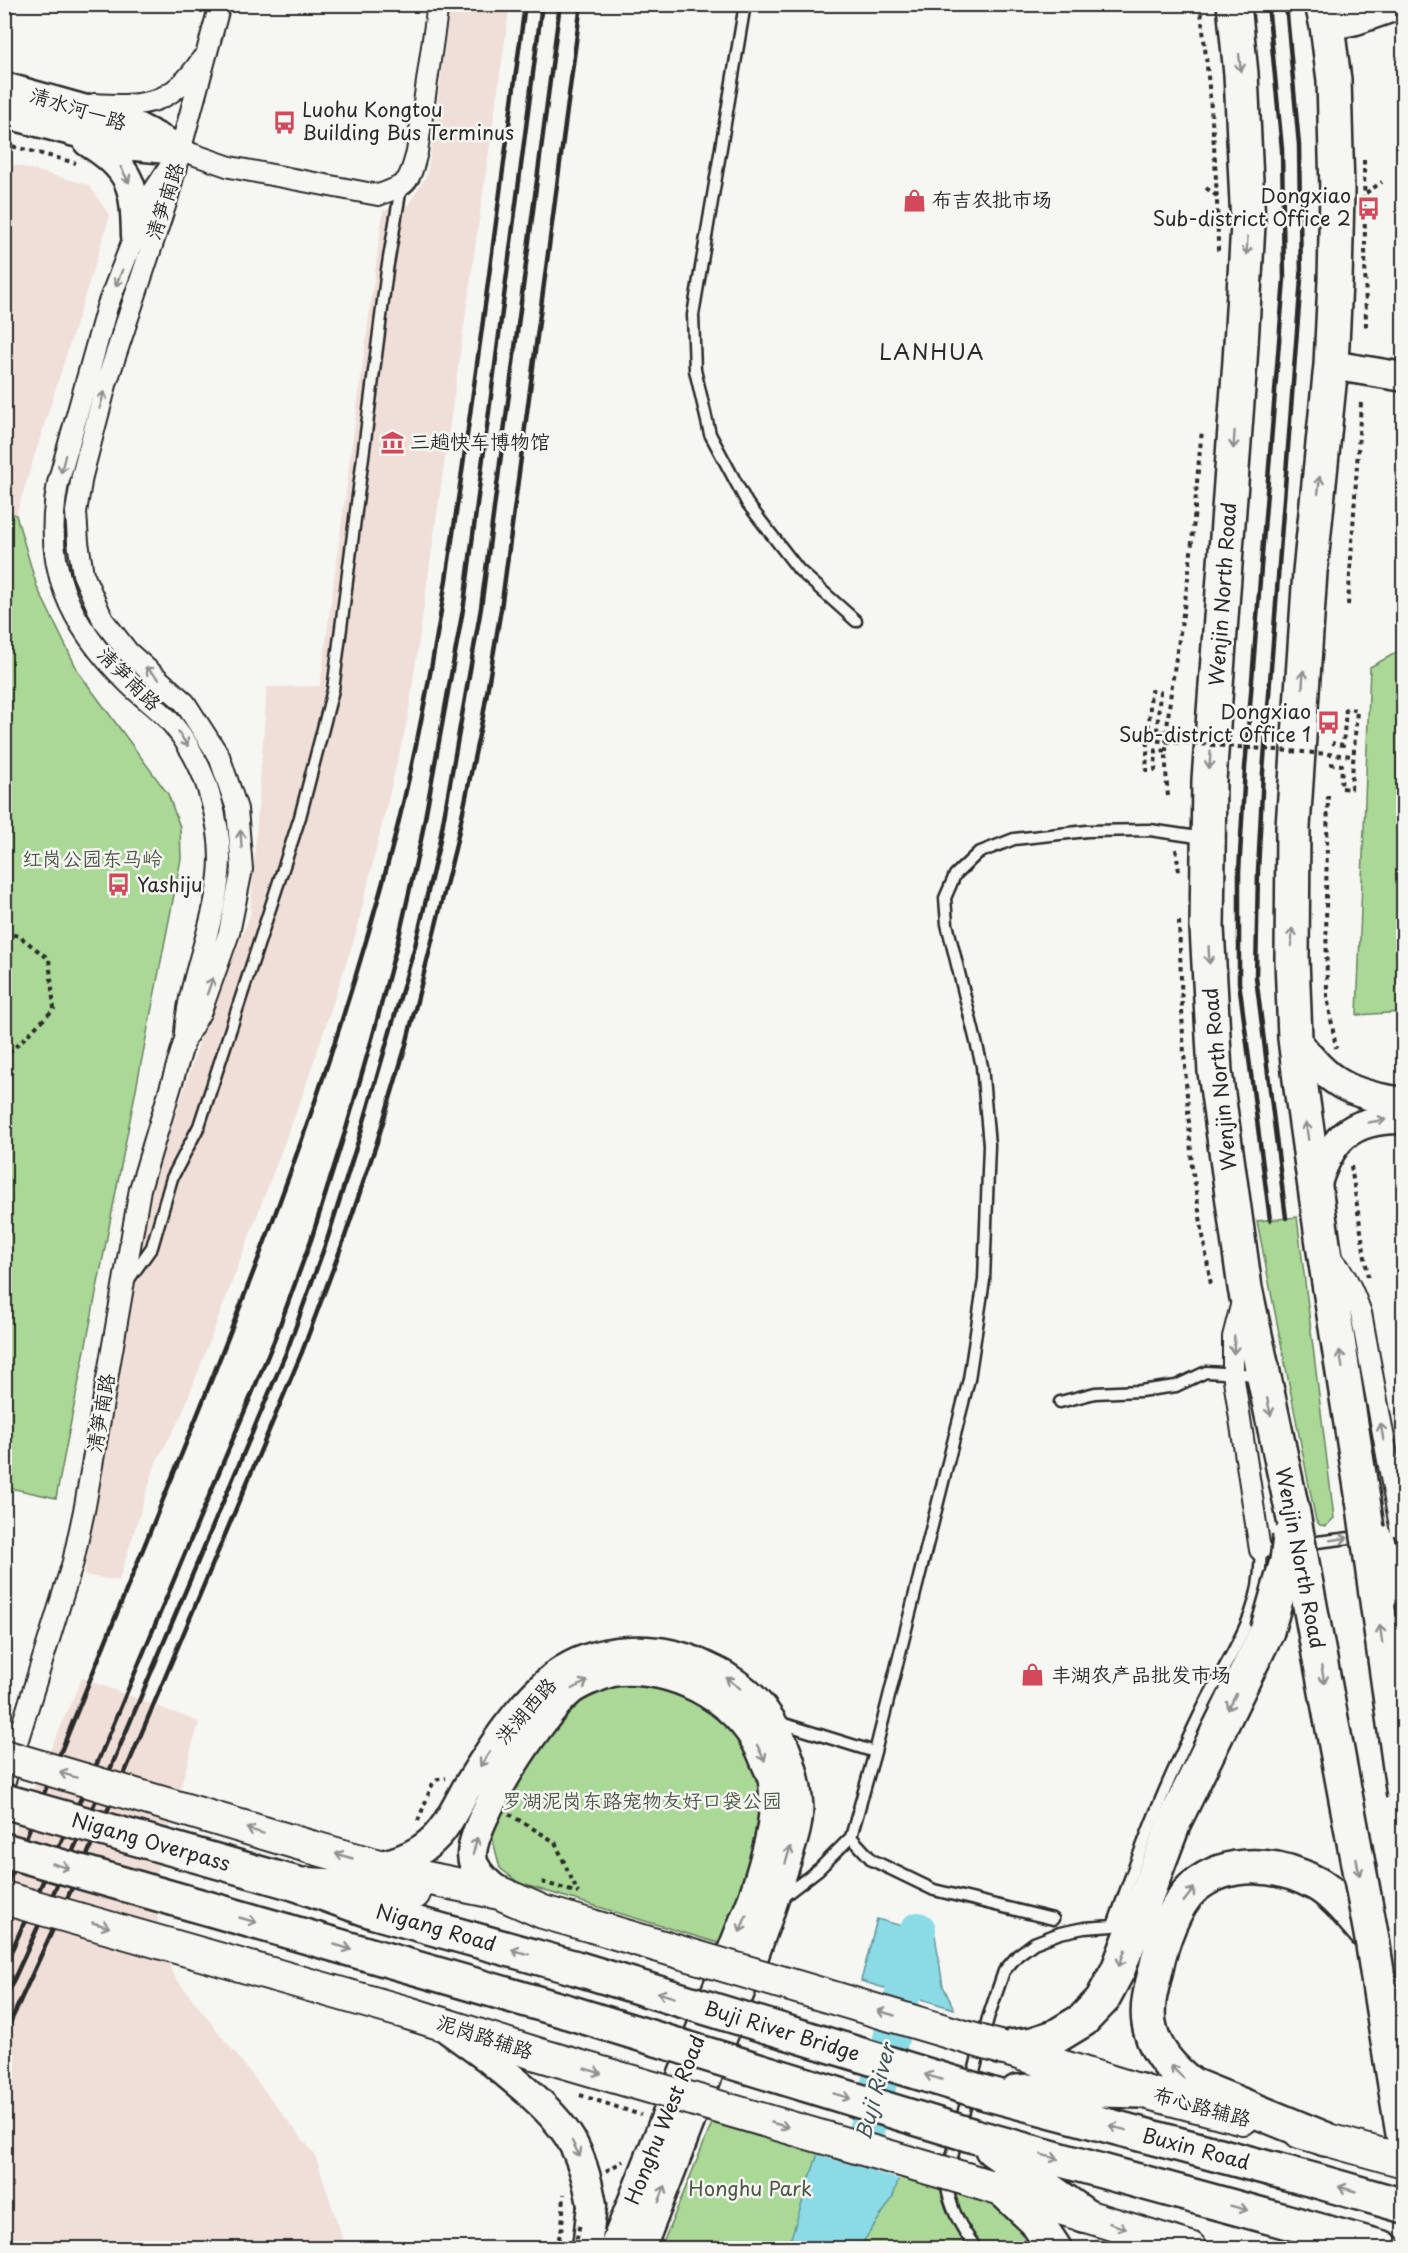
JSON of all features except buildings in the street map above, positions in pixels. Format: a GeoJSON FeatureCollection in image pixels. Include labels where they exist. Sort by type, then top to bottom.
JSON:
{"type":"FeatureCollection","features":[{"type":"Feature","properties":{"kind":"highway","name":"Wenjin North Road"},"geometry":{"type":"LineString","coordinates":[[1234,4],[1241,74],[1248,225],[1209,780],[1207,928],[1215,1072],[1245,1288],[1248,1374],[1293,1514],[1372,1939],[1404,2140]]}},
{"type":"Feature","properties":{"kind":"highway"},"geometry":{"type":"LineString","coordinates":[[1325,15],[1334,80],[1337,191],[1331,365],[1310,572],[1293,827],[1292,959],[1295,1038],[1315,1190],[1363,1500],[1404,1796]]}},
{"type":"Feature","properties":{"kind":"highway"},"geometry":{"type":"LineString","coordinates":[[1363,1500],[1383,1558],[1404,1590]]}},
{"type":"Feature","properties":{"kind":"highway"},"geometry":{"type":"LineString","coordinates":[[1002,2048],[1033,2044],[1055,2037],[1083,2020],[1102,2000],[1118,1970],[1175,1820],[1267,1631],[1287,1561],[1293,1514]]}},
{"type":"Feature","properties":{"kind":"highway","name":"Nigang Overpass"},"geometry":{"type":"LineString","coordinates":[[4,1801],[297,1884]]}},
{"type":"Feature","properties":{"kind":"highway"},"geometry":{"type":"LineString","coordinates":[[4,1850],[565,2012],[974,2136],[1383,2248]]}},
{"type":"Feature","properties":{"kind":"highway"},"geometry":{"type":"LineString","coordinates":[[1325,2139],[1192,2085],[1174,2071],[1157,2046],[1149,2023],[1149,2000],[1159,1954],[1170,1920],[1193,1888],[1222,1871],[1256,1866],[1287,1870],[1320,1886],[1372,1939]]}},
{"type":"Feature","properties":{"kind":"highway","name":"Nigang Road"},"geometry":{"type":"LineString","coordinates":[[297,1884],[375,1912],[576,1968]]}},
{"type":"Feature","properties":{"kind":"highway","name":"Buji River Bridge"},"geometry":{"type":"LineString","coordinates":[[576,1968],[988,2094]]}},
{"type":"Feature","properties":{"kind":"highway"},"geometry":{"type":"LineString","coordinates":[[988,2094],[1062,2090],[1141,2091]]}},
{"type":"Feature","properties":{"kind":"highway","name":"Buxin Road"},"geometry":{"type":"LineString","coordinates":[[988,2094],[1404,2205]]}},
{"type":"Feature","properties":{"kind":"highway"},"geometry":{"type":"LineString","coordinates":[[974,2136],[1084,2215]]}},
{"type":"Feature","properties":{"kind":"highway"},"geometry":{"type":"LineString","coordinates":[[1002,2189],[1036,2221],[1054,2248]]}},
{"type":"Feature","properties":{"kind":"main road"},"geometry":{"type":"LineString","coordinates":[[1325,15],[1356,20],[1401,4]]}},
{"type":"Feature","properties":{"kind":"main road","name":"清水河一路"},"geometry":{"type":"LineString","coordinates":[[4,87],[60,115]]}},
{"type":"Feature","properties":{"kind":"main road","name":"清水河一路"},"geometry":{"type":"LineString","coordinates":[[4,113],[125,121],[181,150]]}},
{"type":"Feature","properties":{"kind":"main road"},"geometry":{"type":"LineString","coordinates":[[60,115],[123,171],[132,188],[136,236]]}},
{"type":"Feature","properties":{"kind":"main road"},"geometry":{"type":"LineString","coordinates":[[1331,365],[1404,377]]}},
{"type":"Feature","properties":{"kind":"main road"},"geometry":{"type":"LineString","coordinates":[[1295,1038],[1319,1068],[1345,1088],[1376,1098],[1404,1102]]}},
{"type":"Feature","properties":{"kind":"main road"},"geometry":{"type":"LineString","coordinates":[[1315,1190],[1328,1154],[1344,1134],[1368,1122],[1404,1119]]}},
{"type":"Feature","properties":{"kind":"main road","name":"洪湖西路"},"geometry":{"type":"LineString","coordinates":[[377,1866],[399,1862],[415,1854],[434,1839],[483,1761],[531,1699],[557,1674],[583,1659],[612,1652],[659,1652],[696,1662],[730,1679],[760,1705],[771,1720],[785,1748],[794,1775],[798,1804],[796,1830],[773,1904]]}},
{"type":"Feature","properties":{"kind":"main road","name":"Honghu West Road"},"geometry":{"type":"LineString","coordinates":[[500,1893],[485,1881],[477,1870],[472,1855],[482,1822],[490,1803],[515,1762],[551,1710],[571,1690],[587,1681],[618,1671],[651,1672],[683,1680],[713,1696],[742,1721],[761,1750],[773,1781],[771,1836],[762,1869],[614,2248]]}},
{"type":"Feature","properties":{"kind":"main road"},"geometry":{"type":"LineString","coordinates":[[4,1756],[411,1875],[500,1893],[544,1897],[592,1926],[1002,2048]]}},
{"type":"Feature","properties":{"kind":"main road"},"geometry":{"type":"LineString","coordinates":[[297,1884],[544,1897]]}},
{"type":"Feature","properties":{"kind":"main road","name":"泥岗路辅路"},"geometry":{"type":"LineString","coordinates":[[4,1898],[408,2013],[537,2054],[1002,2189]]}},
{"type":"Feature","properties":{"kind":"main road","name":"Honghu West Road"},"geometry":{"type":"LineString","coordinates":[[640,2248],[773,1904]]}},
{"type":"Feature","properties":{"kind":"main road"},"geometry":{"type":"LineString","coordinates":[[408,2013],[451,2031],[489,2059],[551,2112],[566,2130],[579,2153],[587,2177],[592,2205],[587,2248]]}},
{"type":"Feature","properties":{"kind":"main road","name":"布心路辅路"},"geometry":{"type":"LineString","coordinates":[[1002,2048],[1141,2091],[1404,2161]]}},
{"type":"Feature","properties":{"kind":"main road"},"geometry":{"type":"LineString","coordinates":[[1002,2189],[1190,2248]]}},
{"type":"Feature","properties":{"kind":"street"},"geometry":{"type":"LineString","coordinates":[[220,4],[181,150],[230,167],[378,195],[401,187],[411,175],[417,152],[438,4]]}},
{"type":"Feature","properties":{"kind":"street"},"geometry":{"type":"LineString","coordinates":[[60,115],[140,105],[161,99],[189,78],[210,46]]}},
{"type":"Feature","properties":{"kind":"street","name":"清笋南路"},"geometry":{"type":"LineString","coordinates":[[4,1784],[73,1562],[85,1506],[140,1189],[185,1039],[187,1010],[210,919],[220,861],[214,811],[201,771],[178,732],[166,717],[113,668],[81,626],[60,583],[54,540],[55,499],[62,465],[104,317],[149,198],[181,150]]}},
{"type":"Feature","properties":{"kind":"street","name":"清笋南路"},"geometry":{"type":"LineString","coordinates":[[181,150],[166,203],[116,351],[82,476],[76,512],[83,574],[103,620],[128,652],[185,703],[196,718],[219,756],[237,809],[242,858],[238,897],[229,933],[201,1011],[185,1039]]}},
{"type":"Feature","properties":{"kind":"street"},"geometry":{"type":"LineString","coordinates":[[1324,1251],[1338,1265],[1350,1285],[1361,1313],[1401,1539]]}},
{"type":"Feature","properties":{"kind":"street"},"geometry":{"type":"LineString","coordinates":[[1248,1374],[1260,1550]]}},
{"type":"Feature","properties":{"kind":"lane"},"geometry":{"type":"LineString","coordinates":[[745,4],[693,315],[695,370],[710,434],[747,503],[799,570],[856,621]]}},
{"type":"Feature","properties":{"kind":"lane"},"geometry":{"type":"LineString","coordinates":[[122,1290],[153,1247],[172,1178],[199,1126],[300,817],[330,702],[387,270],[401,187]]}},
{"type":"Feature","properties":{"kind":"lane"},"geometry":{"type":"LineString","coordinates":[[773,1904],[819,1869],[851,1837],[875,1752],[969,1379],[984,1280],[988,1145],[982,1066],[947,924],[945,898],[955,875],[978,853],[1014,839],[1087,831],[1150,830],[1207,838]]}},
{"type":"Feature","properties":{"kind":"lane"},"geometry":{"type":"LineString","coordinates":[[1060,1402],[1095,1393],[1176,1386],[1206,1372],[1248,1374]]}},
{"type":"Feature","properties":{"kind":"lane"},"geometry":{"type":"LineString","coordinates":[[976,2248],[957,2220],[948,2196],[946,2180],[988,2018],[1004,1971],[1018,1954],[1034,1943],[1060,1933],[1084,1928],[1113,1926],[1145,1837],[1171,1776],[1206,1700],[1253,1612],[1260,1582],[1260,1550],[1401,1539]]}},
{"type":"Feature","properties":{"kind":"lane"},"geometry":{"type":"LineString","coordinates":[[771,1720],[875,1752]]}},
{"type":"Feature","properties":{"kind":"lane"},"geometry":{"type":"LineString","coordinates":[[851,1837],[872,1860],[934,1890],[1053,1919]]}},
{"type":"Feature","properties":{"kind":"path"},"geometry":{"type":"LineString","coordinates":[[1200,4],[1212,102],[1218,197],[1218,264]]}},
{"type":"Feature","properties":{"kind":"path"},"geometry":{"type":"LineString","coordinates":[[4,144],[80,164]]}},
{"type":"Feature","properties":{"kind":"path"},"geometry":{"type":"LineString","coordinates":[[1366,330],[1366,194],[1382,182]]}},
{"type":"Feature","properties":{"kind":"path"},"geometry":{"type":"LineString","coordinates":[[1206,188],[1218,197]]}},
{"type":"Feature","properties":{"kind":"path"},"geometry":{"type":"LineString","coordinates":[[1348,605],[1361,404]]}},
{"type":"Feature","properties":{"kind":"path"},"geometry":{"type":"LineString","coordinates":[[1168,796],[1165,769],[1170,698],[1188,583],[1202,431]]}},
{"type":"Feature","properties":{"kind":"path"},"geometry":{"type":"LineString","coordinates":[[1166,751],[1156,750],[1155,770],[1146,770],[1151,691],[1160,692],[1157,732],[1167,732]]}},
{"type":"Feature","properties":{"kind":"path"},"geometry":{"type":"LineString","coordinates":[[1330,764],[1342,765],[1341,788],[1352,789],[1357,710],[1346,708],[1343,745],[1332,743]]}},
{"type":"Feature","properties":{"kind":"path"},"geometry":{"type":"LineString","coordinates":[[1148,740],[1354,756]]}},
{"type":"Feature","properties":{"kind":"path"},"geometry":{"type":"LineString","coordinates":[[1328,795],[1327,996],[1333,1041],[1339,1057]]}},
{"type":"Feature","properties":{"kind":"path"},"geometry":{"type":"LineString","coordinates":[[4,933],[19,936],[49,959],[54,1010],[4,1058]]}},
{"type":"Feature","properties":{"kind":"path"},"geometry":{"type":"LineString","coordinates":[[424,1805],[432,1785],[438,1779],[446,1779]]}},
{"type":"Feature","properties":{"kind":"path"},"geometry":{"type":"LineString","coordinates":[[503,1811],[555,1842],[578,1894],[544,1897]]}},
{"type":"Feature","properties":{"kind":"path"},"geometry":{"type":"LineString","coordinates":[[575,2094],[641,2115]]}},
{"type":"Feature","properties":{"kind":"path"},"geometry":{"type":"LineString","coordinates":[[602,2172],[612,2169],[627,2155]]}},
{"type":"Feature","properties":{"kind":"path"},"geometry":{"type":"LineString","coordinates":[[556,2248],[562,2228],[564,2193]]}},
{"type":"Feature","properties":{"kind":"shaded area"},"geometry":{"type":"Polygon","coordinates":[[[450,5],[510,5],[408,717],[356,933],[304,1091],[181,1417],[156,1462],[119,1581],[84,1575],[148,1200],[204,1028],[250,916],[267,687],[320,686],[383,211],[408,205],[426,177],[450,5]]]}},
{"type":"Feature","properties":{"kind":"shaded area"},"geometry":{"type":"Polygon","coordinates":[[[4,162],[89,185],[110,216],[16,515],[4,511],[4,162]]]}},
{"type":"Feature","properties":{"kind":"shaded area"},"geometry":{"type":"Polygon","coordinates":[[[82,1678],[199,1722],[157,1872],[157,1917],[172,1973],[315,2155],[346,2248],[5,2248],[5,1853],[82,1678]]]}},
{"type":"Feature","properties":{"kind":"green space","name":"红岗公园东马岭"},"geometry":{"type":"Polygon","coordinates":[[[4,511],[16,515],[37,587],[79,673],[168,794],[180,827],[181,859],[56,1498],[5,1487],[4,511]]]}},
{"type":"Feature","properties":{"kind":"green space"},"geometry":{"type":"Polygon","coordinates":[[[1403,649],[1403,1012],[1357,1015],[1370,667],[1403,649]]]}},
{"type":"Feature","properties":{"kind":"green space"},"geometry":{"type":"Polygon","coordinates":[[[1297,1217],[1334,1518],[1326,1526],[1316,1521],[1257,1221],[1297,1217]]]}},
{"type":"Feature","properties":{"kind":"green space","name":"罗湖泥岗东路宠物友好口袋公园"},"geometry":{"type":"Polygon","coordinates":[[[646,1680],[706,1703],[754,1756],[766,1816],[728,1946],[519,1883],[500,1868],[492,1837],[508,1799],[553,1727],[588,1694],[615,1681],[646,1680]]]}},
{"type":"Feature","properties":{"kind":"green space","name":"Honghu Park"},"geometry":{"type":"Polygon","coordinates":[[[715,2116],[1019,2207],[1057,2248],[661,2248],[715,2116]]]}},
{"type":"Feature","properties":{"kind":"water"},"geometry":{"type":"Polygon","coordinates":[[[877,1919],[935,1935],[943,1986],[954,2009],[861,1981],[877,1919]]]}},
{"type":"Feature","properties":{"kind":"water"},"geometry":{"type":"Polygon","coordinates":[[[818,2153],[899,2178],[892,2199],[859,2248],[785,2248],[790,2241],[818,2153]]]}},
{"type":"Feature","properties":{"kind":"pier"},"geometry":{"type":"Polygon","coordinates":[[[816,2151],[901,2175],[901,2180],[815,2154],[816,2151]]]}},
{"type":"Feature","properties":{"kind":"waterway","name":"Buji River"},"geometry":{"type":"LineString","coordinates":[[820,2248],[851,2187],[918,1930]]}},
{"type":"Feature","properties":{"kind":"railway"},"geometry":{"type":"LineString","coordinates":[[4,1892],[226,1344],[317,1096],[370,929],[406,790],[429,681],[463,462],[525,4]]}},
{"type":"Feature","properties":{"kind":"railway"},"geometry":{"type":"LineString","coordinates":[[4,1967],[98,1761],[274,1341],[311,1240],[373,1035],[398,941],[421,840],[464,604],[542,4]]}},
{"type":"Feature","properties":{"kind":"railway"},"geometry":{"type":"LineString","coordinates":[[4,2001],[112,1765],[288,1348],[327,1240],[415,946],[439,845],[481,608],[560,4]]}},
{"type":"Feature","properties":{"kind":"railway"},"geometry":{"type":"LineString","coordinates":[[4,2036],[126,1770],[302,1352],[377,1142],[406,1045],[455,849],[483,716],[501,609],[581,4]]}},
{"type":"Feature","properties":{"kind":"railway"},"geometry":{"type":"LineString","coordinates":[[1268,4],[1282,149],[1284,279],[1245,768],[1239,872],[1239,982],[1270,1220]]}},
{"type":"Feature","properties":{"kind":"railway"},"geometry":{"type":"LineString","coordinates":[[1286,4],[1299,145],[1301,279],[1263,772],[1256,977],[1286,1218]]}},
{"type":"Feature","properties":{"kind":"place","name":"Luohu Kongtou Building Bus Terminus"},"geometry":{"type":"Point","coordinates":[284,122]}},
{"type":"Feature","properties":{"kind":"place","name":"布吉农批市场"},"geometry":{"type":"Point","coordinates":[914,200]}},
{"type":"Feature","properties":{"kind":"place","name":"Dongxiao Sub-district Office 2"},"geometry":{"type":"Point","coordinates":[1369,208]}},
{"type":"Feature","properties":{"kind":"place","name":"三趟快车博物馆"},"geometry":{"type":"Point","coordinates":[392,442]}},
{"type":"Feature","properties":{"kind":"place","name":"Dongxiao Sub-district Office 1"},"geometry":{"type":"Point","coordinates":[1329,723]}},
{"type":"Feature","properties":{"kind":"place","name":"Yashiju"},"geometry":{"type":"Point","coordinates":[119,885]}},
{"type":"Feature","properties":{"kind":"place","name":"丰湖农产品批发市场"},"geometry":{"type":"Point","coordinates":[1033,1675]}},
{"type":"Feature","properties":{"kind":"district","name":"LANHUA"},"geometry":{"type":"Point","coordinates":[932,352]}}]}
